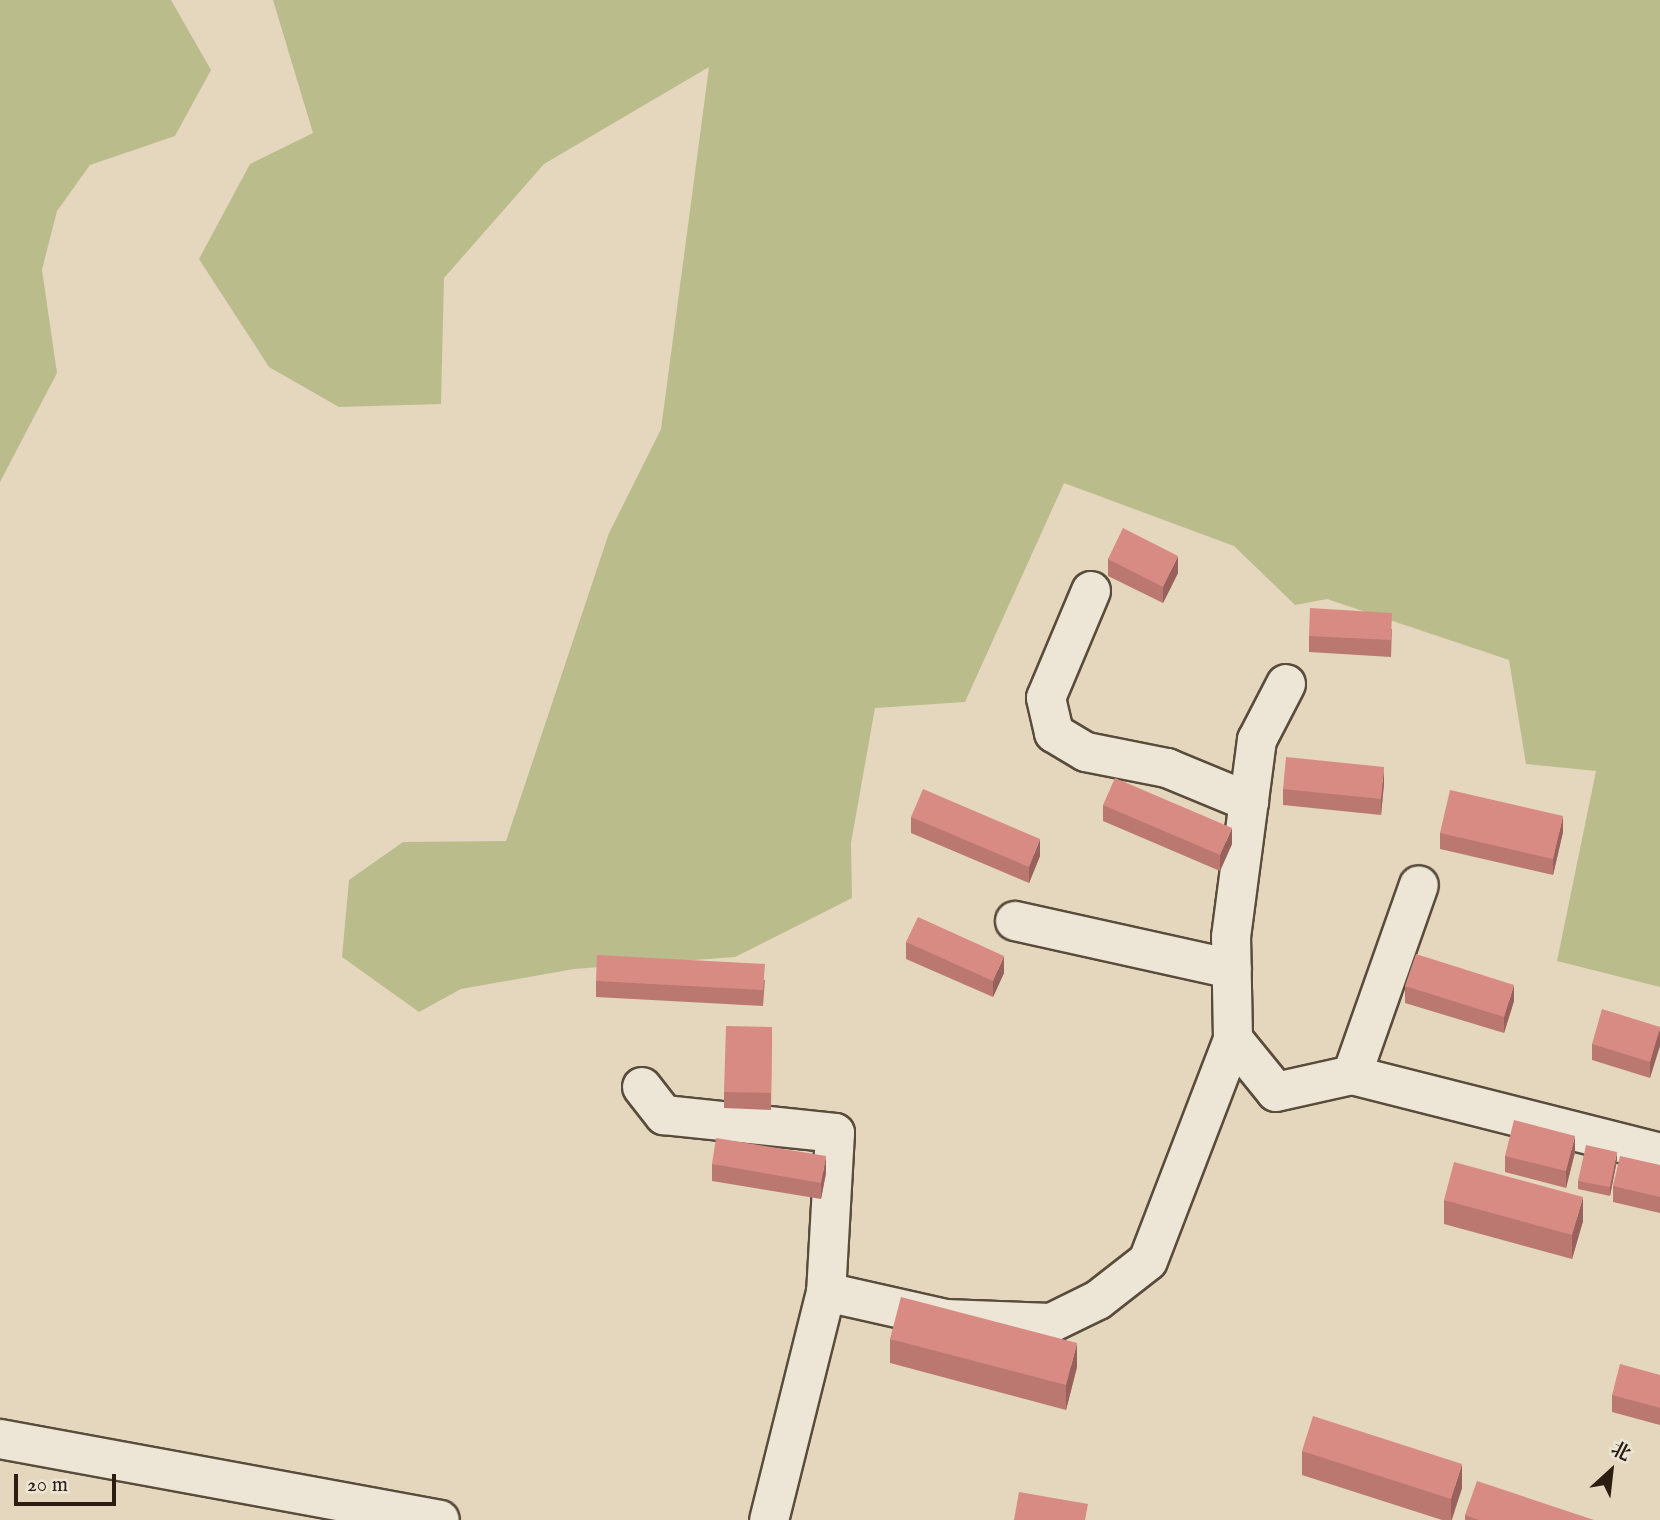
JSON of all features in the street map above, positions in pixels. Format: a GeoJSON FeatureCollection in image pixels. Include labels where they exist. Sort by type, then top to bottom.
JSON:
{"type":"FeatureCollection","features":[{"type":"Feature","properties":{"kind":"street"},"geometry":{"type":"LineString","coordinates":[[1091,591],[1046,698],[1054,733],[1086,752],[1167,768],[1248,802]]}},
{"type":"Feature","properties":{"kind":"street"},"geometry":{"type":"LineString","coordinates":[[826,1292],[946,1319],[1051,1324],[1098,1300],[1148,1261],[1233,1039],[1232,969],[1248,802],[1257,740],[1286,684]]}},
{"type":"Feature","properties":{"kind":"street"},"geometry":{"type":"LineString","coordinates":[[1352,1075],[1419,885]]}},
{"type":"Feature","properties":{"kind":"street"},"geometry":{"type":"LineString","coordinates":[[1015,921],[1232,969]]}},
{"type":"Feature","properties":{"kind":"street"},"geometry":{"type":"LineString","coordinates":[[1233,1039],[1276,1092],[1352,1075],[1660,1153]]}},
{"type":"Feature","properties":{"kind":"street"},"geometry":{"type":"LineString","coordinates":[[642,1087],[664,1115],[835,1133],[826,1292],[769,1520]]}},
{"type":"Feature","properties":{"kind":"street"},"geometry":{"type":"LineString","coordinates":[[0,1439],[440,1520]]}},
{"type":"Feature","properties":{"kind":"green space"},"geometry":{"type":"Polygon","coordinates":[[[0,0],[171,0],[211,70],[175,136],[90,165],[57,211],[42,270],[57,373],[0,482],[0,0]]]}},
{"type":"Feature","properties":{"kind":"green space"},"geometry":{"type":"Polygon","coordinates":[[[273,0],[1660,0],[1660,987],[1557,961],[1596,771],[1526,764],[1509,660],[1327,599],[1295,605],[1234,546],[1064,483],[965,702],[875,708],[851,843],[852,898],[735,957],[574,969],[461,989],[419,1012],[342,957],[349,880],[403,842],[506,841],[609,533],[661,429],[709,67],[544,164],[444,278],[441,404],[339,407],[269,367],[199,259],[250,164],[313,133],[273,0]]]}},
{"type":"Feature","properties":{"kind":"building"},"geometry":{"type":"Polygon","coordinates":[[[1123,528],[1178,556],[1163,587],[1108,559],[1123,528]]]}},
{"type":"Feature","properties":{"kind":"building"},"geometry":{"type":"Polygon","coordinates":[[[1310,608],[1392,613],[1391,640],[1309,636],[1310,608]]]}},
{"type":"Feature","properties":{"kind":"building"},"geometry":{"type":"Polygon","coordinates":[[[1286,757],[1384,767],[1381,799],[1283,789],[1286,757]]]}},
{"type":"Feature","properties":{"kind":"building"},"geometry":{"type":"Polygon","coordinates":[[[1115,778],[1232,828],[1220,855],[1103,805],[1115,778]]]}},
{"type":"Feature","properties":{"kind":"building"},"geometry":{"type":"Polygon","coordinates":[[[923,789],[1040,839],[1029,867],[911,817],[923,789]]]}},
{"type":"Feature","properties":{"kind":"building"},"geometry":{"type":"Polygon","coordinates":[[[1450,790],[1563,816],[1553,859],[1440,833],[1450,790]]]}},
{"type":"Feature","properties":{"kind":"building"},"geometry":{"type":"Polygon","coordinates":[[[918,917],[1004,956],[993,981],[906,942],[918,917]]]}},
{"type":"Feature","properties":{"kind":"building"},"geometry":{"type":"Polygon","coordinates":[[[1416,954],[1514,985],[1504,1017],[1405,986],[1416,954]]]}},
{"type":"Feature","properties":{"kind":"building"},"geometry":{"type":"Polygon","coordinates":[[[597,955],[765,964],[763,990],[596,981],[597,955]]]}},
{"type":"Feature","properties":{"kind":"building"},"geometry":{"type":"Polygon","coordinates":[[[1602,1009],[1660,1027],[1650,1062],[1592,1044],[1602,1009]]]}},
{"type":"Feature","properties":{"kind":"building"},"geometry":{"type":"Polygon","coordinates":[[[726,1026],[772,1027],[771,1093],[724,1092],[726,1026]]]}},
{"type":"Feature","properties":{"kind":"building"},"geometry":{"type":"Polygon","coordinates":[[[1514,1120],[1575,1136],[1566,1171],[1505,1156],[1514,1120]]]}},
{"type":"Feature","properties":{"kind":"building"},"geometry":{"type":"Polygon","coordinates":[[[716,1138],[826,1156],[821,1183],[712,1164],[716,1138]]]}},
{"type":"Feature","properties":{"kind":"building"},"geometry":{"type":"Polygon","coordinates":[[[1586,1145],[1617,1152],[1610,1187],[1578,1181],[1586,1145]]]}},
{"type":"Feature","properties":{"kind":"building"},"geometry":{"type":"Polygon","coordinates":[[[1620,1156],[1660,1165],[1660,1197],[1613,1186],[1620,1156]]]}},
{"type":"Feature","properties":{"kind":"building"},"geometry":{"type":"Polygon","coordinates":[[[1454,1162],[1583,1197],[1572,1235],[1444,1200],[1454,1162]]]}},
{"type":"Feature","properties":{"kind":"building"},"geometry":{"type":"Polygon","coordinates":[[[901,1297],[1077,1343],[1066,1385],[890,1339],[901,1297]]]}},
{"type":"Feature","properties":{"kind":"building"},"geometry":{"type":"Polygon","coordinates":[[[1620,1364],[1660,1375],[1660,1408],[1612,1395],[1620,1364]]]}},
{"type":"Feature","properties":{"kind":"building"},"geometry":{"type":"Polygon","coordinates":[[[1313,1416],[1462,1464],[1451,1499],[1302,1451],[1313,1416]]]}},
{"type":"Feature","properties":{"kind":"building"},"geometry":{"type":"Polygon","coordinates":[[[1477,1481],[1594,1520],[1479,1520],[1465,1515],[1477,1481]]]}},
{"type":"Feature","properties":{"kind":"building"},"geometry":{"type":"Polygon","coordinates":[[[1019,1492],[1088,1504],[1085,1520],[1014,1520],[1019,1492]]]}}]}
